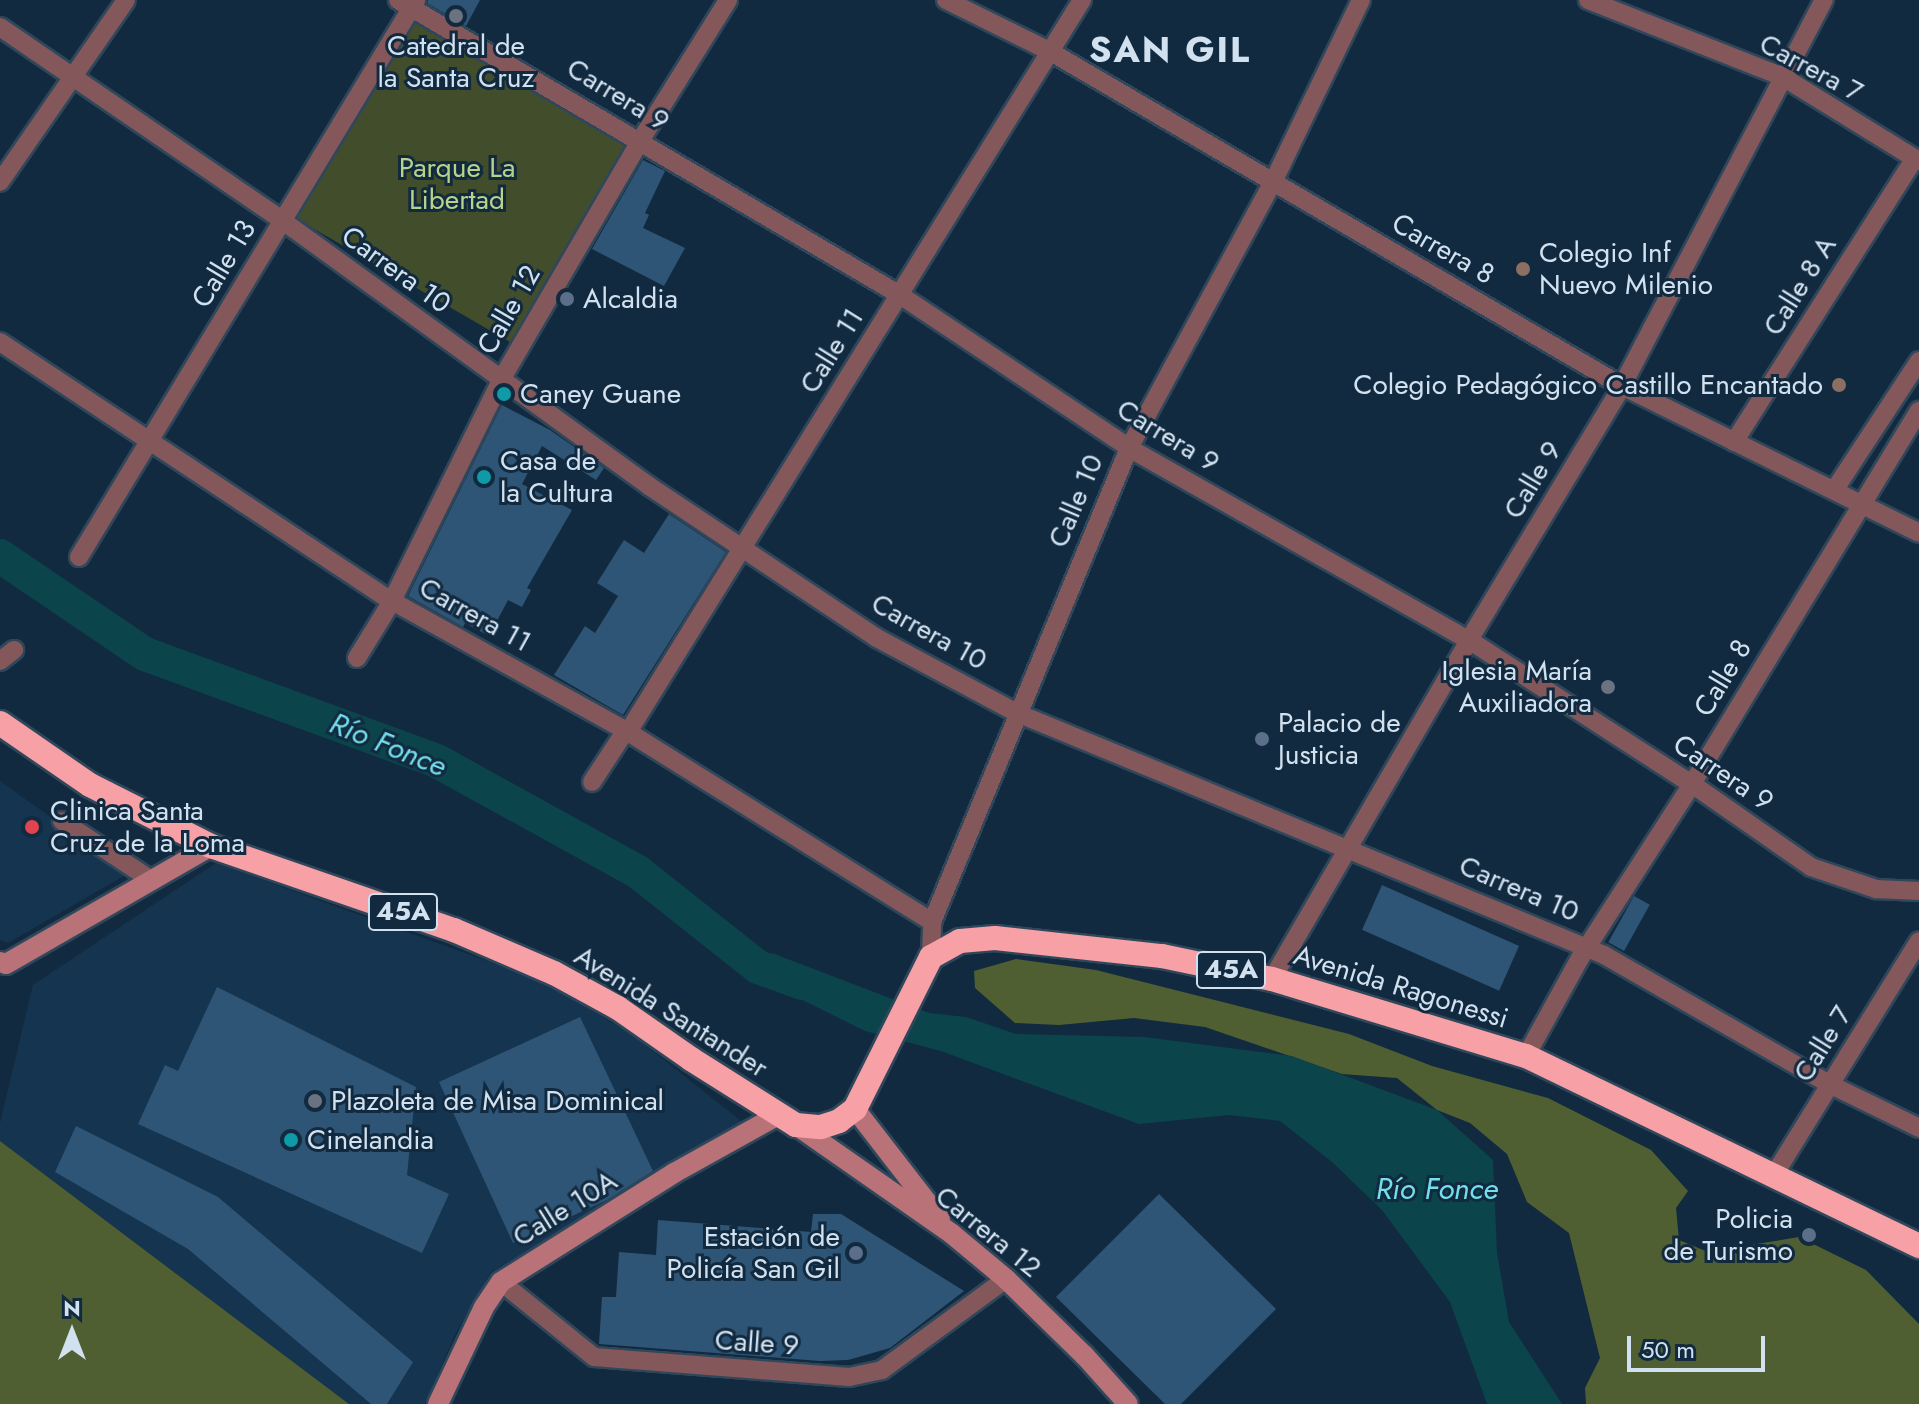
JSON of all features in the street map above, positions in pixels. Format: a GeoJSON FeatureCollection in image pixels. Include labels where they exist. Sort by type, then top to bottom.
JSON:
{"type":"FeatureCollection","features":[{"type":"Feature","properties":{"kind":"highway","name":"Avenida Santander"},"geometry":{"type":"LineString","coordinates":[[0,723],[90,785],[211,846],[454,930],[554,973],[618,1008],[787,1120]]}},
{"type":"Feature","properties":{"kind":"highway","name":"Avenida Ragonessi"},"geometry":{"type":"LineString","coordinates":[[926,967],[960,941],[995,938],[1162,956],[1272,979],[1526,1056],[1919,1246]]}},
{"type":"Feature","properties":{"kind":"highway"},"geometry":{"type":"LineString","coordinates":[[787,1120],[821,1127],[839,1121],[860,1101],[926,967]]}},
{"type":"Feature","properties":{"kind":"street"},"geometry":{"type":"LineString","coordinates":[[0,182],[75,78],[126,0]]}},
{"type":"Feature","properties":{"kind":"street","name":"Calle 12"},"geometry":{"type":"LineString","coordinates":[[357,658],[392,601],[501,380],[640,141],[728,0]]}},
{"type":"Feature","properties":{"kind":"street","name":"Carrera 8"},"geometry":{"type":"LineString","coordinates":[[946,0],[1051,52],[1622,386],[1862,502],[1919,533]]}},
{"type":"Feature","properties":{"kind":"street","name":"Calle 11"},"geometry":{"type":"LineString","coordinates":[[592,782],[743,547],[1082,0]]}},
{"type":"Feature","properties":{"kind":"street","name":"Calle 10"},"geometry":{"type":"LineString","coordinates":[[926,967],[932,922],[1129,448],[1273,182],[1361,0]]}},
{"type":"Feature","properties":{"kind":"street","name":"Carrera 7"},"geometry":{"type":"LineString","coordinates":[[1588,0],[1783,77],[1917,162]]}},
{"type":"Feature","properties":{"kind":"street","name":"Calle 9"},"geometry":{"type":"LineString","coordinates":[[1272,979],[1469,640],[1622,386],[1824,0]]}},
{"type":"Feature","properties":{"kind":"street","name":"Carrera 9"},"geometry":{"type":"LineString","coordinates":[[408,3],[900,295],[1129,448],[1469,640],[1692,784],[1811,867],[1876,889],[1919,891]]}},
{"type":"Feature","properties":{"kind":"street","name":"Calle 13"},"geometry":{"type":"LineString","coordinates":[[79,557],[283,221],[408,3]]}},
{"type":"Feature","properties":{"kind":"street","name":"Carrera 10"},"geometry":{"type":"LineString","coordinates":[[0,27],[283,221],[501,380],[877,638],[1017,713],[1589,948],[1831,1085],[1919,1128]]}},
{"type":"Feature","properties":{"kind":"street","name":"Calle 8 A"},"geometry":{"type":"LineString","coordinates":[[1734,442],[1917,162]]}},
{"type":"Feature","properties":{"kind":"street","name":"Carrera 11"},"geometry":{"type":"LineString","coordinates":[[0,342],[392,601],[627,731],[932,922]]}},
{"type":"Feature","properties":{"kind":"street"},"geometry":{"type":"LineString","coordinates":[[1835,489],[1919,361]]}},
{"type":"Feature","properties":{"kind":"street","name":"Calle 8"},"geometry":{"type":"LineString","coordinates":[[1526,1056],[1919,411]]}},
{"type":"Feature","properties":{"kind":"street"},"geometry":{"type":"LineString","coordinates":[[62,821],[151,880]]}},
{"type":"Feature","properties":{"kind":"street"},"geometry":{"type":"LineString","coordinates":[[3,963],[211,846]]}},
{"type":"Feature","properties":{"kind":"street","name":"Calle 7"},"geometry":{"type":"LineString","coordinates":[[1774,1175],[1919,941]]}},
{"type":"Feature","properties":{"kind":"street"},"geometry":{"type":"LineString","coordinates":[[860,1101],[952,1234]]}},
{"type":"Feature","properties":{"kind":"street","name":"Carrera 12"},"geometry":{"type":"LineString","coordinates":[[787,1120],[952,1234],[1006,1279],[1085,1356],[1128,1404]]}},
{"type":"Feature","properties":{"kind":"street","name":"Calle 10A"},"geometry":{"type":"LineString","coordinates":[[438,1404],[484,1307],[501,1282],[674,1173],[787,1120]]}},
{"type":"Feature","properties":{"kind":"street","name":"Calle 9"},"geometry":{"type":"LineString","coordinates":[[501,1282],[594,1357],[849,1377],[882,1370],[1006,1279]]}},
{"type":"Feature","properties":{"kind":"shaded area","name":"Clinica Santa Cruz de la Loma"},"geometry":{"type":"Polygon","coordinates":[[[0,781],[129,873],[8,943],[0,940],[0,781]]]}},
{"type":"Feature","properties":{"kind":"shaded area"},"geometry":{"type":"Polygon","coordinates":[[[216,863],[548,983],[638,1039],[746,1125],[491,1272],[455,1334],[425,1404],[349,1404],[0,1141],[0,1123],[33,985],[216,863]]]}},
{"type":"Feature","properties":{"kind":"shaded area"},"geometry":{"type":"Polygon","coordinates":[[[1016,959],[1096,970],[1349,1034],[1432,1066],[1548,1098],[1651,1150],[1688,1191],[1676,1208],[1679,1240],[1708,1252],[1799,1237],[1866,1270],[1919,1324],[1919,1404],[1586,1404],[1585,1388],[1600,1358],[1569,1233],[1527,1202],[1507,1154],[1470,1123],[1437,1110],[1397,1078],[1342,1074],[1205,1027],[1134,1018],[1059,1025],[1015,1023],[975,988],[974,971],[1016,959]]]}},
{"type":"Feature","properties":{"kind":"shaded area"},"geometry":{"type":"Polygon","coordinates":[[[0,1141],[349,1404],[0,1404],[0,1141]]]}},
{"type":"Feature","properties":{"kind":"green space","name":"Parque La Libertad"},"geometry":{"type":"Polygon","coordinates":[[[411,17],[628,142],[512,343],[295,218],[411,17]]]}},
{"type":"Feature","properties":{"kind":"water","name":"Río Fonce"},"geometry":{"type":"Polygon","coordinates":[[[772,953],[929,1013],[966,1017],[1016,1034],[1144,1037],[1292,1056],[1437,1110],[1493,1160],[1497,1253],[1509,1322],[1562,1404],[1487,1404],[1450,1302],[1382,1210],[1332,1162],[1280,1121],[1229,1115],[1139,1124],[941,1051],[865,1031],[762,980],[758,967],[772,953]]]}},
{"type":"Feature","properties":{"kind":"building","name":"Catedral de la Santa Cruz"},"geometry":{"type":"Polygon","coordinates":[[[428,0],[480,0],[466,26],[427,3],[428,0]]]}},
{"type":"Feature","properties":{"kind":"building"},"geometry":{"type":"Polygon","coordinates":[[[643,160],[665,171],[645,213],[649,215],[643,228],[685,248],[664,286],[592,249],[643,160]]]}},
{"type":"Feature","properties":{"kind":"building"},"geometry":{"type":"Polygon","coordinates":[[[502,405],[550,430],[604,468],[596,480],[542,446],[522,484],[572,510],[527,588],[531,590],[522,607],[508,600],[489,636],[465,623],[463,627],[408,596],[502,405]]]}},
{"type":"Feature","properties":{"kind":"building"},"geometry":{"type":"Polygon","coordinates":[[[669,514],[726,552],[623,715],[554,675],[585,626],[595,633],[618,596],[597,583],[624,540],[644,553],[669,514]]]}},
{"type":"Feature","properties":{"kind":"building"},"geometry":{"type":"Polygon","coordinates":[[[1382,885],[1519,946],[1499,991],[1362,930],[1382,885]]]}},
{"type":"Feature","properties":{"kind":"building"},"geometry":{"type":"Polygon","coordinates":[[[1634,896],[1650,905],[1624,951],[1608,942],[1634,896]]]}},
{"type":"Feature","properties":{"kind":"building"},"geometry":{"type":"Polygon","coordinates":[[[217,987],[416,1087],[407,1175],[449,1194],[422,1253],[138,1124],[165,1065],[178,1071],[217,987]]]}},
{"type":"Feature","properties":{"kind":"building"},"geometry":{"type":"Polygon","coordinates":[[[580,1017],[653,1171],[607,1200],[513,1243],[439,1082],[580,1017]]]}},
{"type":"Feature","properties":{"kind":"building"},"geometry":{"type":"Polygon","coordinates":[[[76,1126],[218,1197],[413,1362],[387,1404],[371,1404],[188,1249],[55,1172],[76,1126]]]}},
{"type":"Feature","properties":{"kind":"building"},"geometry":{"type":"Polygon","coordinates":[[[1159,1194],[1276,1309],[1181,1404],[1165,1404],[1056,1297],[1159,1194]]]}},
{"type":"Feature","properties":{"kind":"building"},"geometry":{"type":"Polygon","coordinates":[[[813,1214],[841,1214],[964,1291],[890,1348],[848,1360],[820,1361],[599,1344],[602,1297],[616,1297],[619,1252],[656,1255],[658,1220],[811,1232],[813,1214]]]}},
{"type":"Feature","properties":{"kind":"waterway","name":"Río Fonce"},"geometry":{"type":"LineString","coordinates":[[0,556],[145,654],[437,761],[638,872],[758,967],[802,983]]}},
{"type":"Feature","properties":{"kind":"place","name":"Catedral de la Santa Cruz"},"geometry":{"type":"Point","coordinates":[456,16]}},
{"type":"Feature","properties":{"kind":"place","name":"Colegio Inf Nuevo Milenio"},"geometry":{"type":"Point","coordinates":[1523,269]}},
{"type":"Feature","properties":{"kind":"place","name":"Alcaldia"},"geometry":{"type":"Point","coordinates":[567,299]}},
{"type":"Feature","properties":{"kind":"place","name":"Colegio Pedagógico Castillo Encantado"},"geometry":{"type":"Point","coordinates":[1839,385]}},
{"type":"Feature","properties":{"kind":"place","name":"Caney Guane"},"geometry":{"type":"Point","coordinates":[504,394]}},
{"type":"Feature","properties":{"kind":"place","name":"Casa de la Cultura"},"geometry":{"type":"Point","coordinates":[484,477]}},
{"type":"Feature","properties":{"kind":"place","name":"Iglesia María Auxiliadora"},"geometry":{"type":"Point","coordinates":[1608,687]}},
{"type":"Feature","properties":{"kind":"place","name":"Palacio de Justicia"},"geometry":{"type":"Point","coordinates":[1262,739]}},
{"type":"Feature","properties":{"kind":"place","name":"Clinica Santa Cruz de la Loma"},"geometry":{"type":"Point","coordinates":[32,827]}},
{"type":"Feature","properties":{"kind":"place","name":"Plazoleta de Misa Dominical"},"geometry":{"type":"Point","coordinates":[315,1101]}},
{"type":"Feature","properties":{"kind":"place","name":"Cinelandia"},"geometry":{"type":"Point","coordinates":[291,1140]}},
{"type":"Feature","properties":{"kind":"place","name":"Policia de Turismo"},"geometry":{"type":"Point","coordinates":[1809,1235]}},
{"type":"Feature","properties":{"kind":"place","name":"Estación de Policía San Gil"},"geometry":{"type":"Point","coordinates":[856,1253]}},
{"type":"Feature","properties":{"kind":"district","name":"SAN GIL"},"geometry":{"type":"Point","coordinates":[1170,50]}}]}
